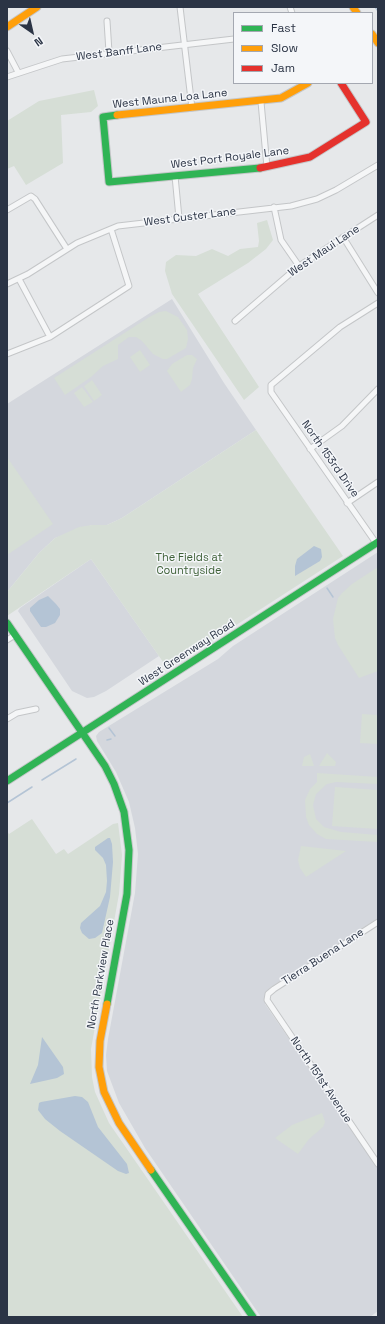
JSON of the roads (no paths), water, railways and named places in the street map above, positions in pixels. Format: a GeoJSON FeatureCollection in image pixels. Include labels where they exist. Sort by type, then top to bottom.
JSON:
{"type":"FeatureCollection","features":[{"type":"Feature","properties":{"kind":"street"},"geometry":{"type":"LineString","coordinates":[[7,27],[37,7]]}},
{"type":"Feature","properties":{"kind":"street"},"geometry":{"type":"LineString","coordinates":[[180,7],[192,108]]}},
{"type":"Feature","properties":{"kind":"street"},"geometry":{"type":"LineString","coordinates":[[107,21],[109,52]]}},
{"type":"Feature","properties":{"kind":"street","name":"West Banff Lane"},"geometry":{"type":"LineString","coordinates":[[7,77],[18,72],[62,59],[109,52],[233,39]]}},
{"type":"Feature","properties":{"kind":"street"},"geometry":{"type":"LineString","coordinates":[[7,51],[18,72]]}},
{"type":"Feature","properties":{"kind":"street","name":"West Mauna Loa Lane"},"geometry":{"type":"LineString","coordinates":[[109,182],[102,117],[261,102],[281,98],[306,84]]}},
{"type":"Feature","properties":{"kind":"street","name":"West Port Royale Lane"},"geometry":{"type":"LineString","coordinates":[[109,182],[267,167],[310,157],[366,122],[342,84]]}},
{"type":"Feature","properties":{"kind":"street"},"geometry":{"type":"LineString","coordinates":[[261,102],[267,167]]}},
{"type":"Feature","properties":{"kind":"street","name":"West Custer Lane"},"geometry":{"type":"LineString","coordinates":[[7,284],[20,279],[67,248],[126,224],[292,206],[317,199],[345,186],[378,165]]}},
{"type":"Feature","properties":{"kind":"street"},"geometry":{"type":"LineString","coordinates":[[175,176],[179,218]]}},
{"type":"Feature","properties":{"kind":"street"},"geometry":{"type":"LineString","coordinates":[[7,210],[31,196],[35,199],[67,248]]}},
{"type":"Feature","properties":{"kind":"street"},"geometry":{"type":"LineString","coordinates":[[274,207],[280,240],[299,266]]}},
{"type":"Feature","properties":{"kind":"street","name":"West Maui Lane"},"geometry":{"type":"LineString","coordinates":[[235,321],[299,266],[378,215]]}},
{"type":"Feature","properties":{"kind":"street"},"geometry":{"type":"LineString","coordinates":[[7,354],[50,337],[130,286],[111,229]]}},
{"type":"Feature","properties":{"kind":"street"},"geometry":{"type":"LineString","coordinates":[[343,237],[378,293]]}},
{"type":"Feature","properties":{"kind":"street"},"geometry":{"type":"LineString","coordinates":[[20,279],[50,337]]}},
{"type":"Feature","properties":{"kind":"street","name":"North 153rd Drive"},"geometry":{"type":"LineString","coordinates":[[377,543],[347,503],[271,392],[271,385],[340,327],[378,303]]}},
{"type":"Feature","properties":{"kind":"street"},"geometry":{"type":"LineString","coordinates":[[310,449],[342,426],[378,389]]}},
{"type":"Feature","properties":{"kind":"street"},"geometry":{"type":"LineString","coordinates":[[347,503],[378,482]]}},
{"type":"Feature","properties":{"kind":"street","name":"West Greenway Road"},"geometry":{"type":"LineString","coordinates":[[7,781],[377,543]]}},
{"type":"Feature","properties":{"kind":"street","name":"North Parkview Place"},"geometry":{"type":"LineString","coordinates":[[7,623],[105,766],[114,784],[124,812],[130,850],[127,894],[99,1052],[104,1092],[119,1123],[253,1317]]}},
{"type":"Feature","properties":{"kind":"street"},"geometry":{"type":"LineString","coordinates":[[7,640],[15,635]]}},
{"type":"Feature","properties":{"kind":"street"},"geometry":{"type":"LineString","coordinates":[[7,719],[17,713],[36,709]]}},
{"type":"Feature","properties":{"kind":"street","name":"Tierra Buena Lane"},"geometry":{"type":"LineString","coordinates":[[268,994],[378,922]]}},
{"type":"Feature","properties":{"kind":"street","name":"North 151st Avenue"},"geometry":{"type":"LineString","coordinates":[[268,994],[267,1000],[271,1008],[378,1164]]}},
{"type":"Feature","properties":{"kind":"water"},"geometry":{"type":"Polygon","coordinates":[[[314,546],[321,549],[322,557],[320,561],[295,576],[297,559],[314,546]]]}},
{"type":"Feature","properties":{"kind":"water"},"geometry":{"type":"Polygon","coordinates":[[[48,596],[60,609],[60,615],[55,623],[46,627],[41,627],[30,611],[30,608],[39,600],[48,596]]]}},
{"type":"Feature","properties":{"kind":"water"},"geometry":{"type":"Polygon","coordinates":[[[110,838],[112,844],[113,862],[110,897],[102,933],[95,938],[89,939],[82,933],[80,928],[81,923],[100,906],[106,892],[107,881],[106,865],[103,858],[95,850],[95,847],[110,838]]]}},
{"type":"Feature","properties":{"kind":"water"},"geometry":{"type":"Polygon","coordinates":[[[42,1037],[63,1067],[64,1074],[57,1078],[30,1084],[38,1065],[42,1037]]]}},
{"type":"Feature","properties":{"kind":"water"},"geometry":{"type":"Polygon","coordinates":[[[75,1096],[82,1097],[88,1102],[98,1127],[127,1164],[129,1173],[126,1174],[118,1171],[60,1131],[45,1119],[38,1110],[39,1103],[41,1102],[75,1096]]]}},
{"type":"Feature","properties":{"kind":"waterway"},"geometry":{"type":"LineString","coordinates":[[375,7],[378,11]]}},
{"type":"Feature","properties":{"kind":"waterway"},"geometry":{"type":"LineString","coordinates":[[327,588],[333,597]]}},
{"type":"Feature","properties":{"kind":"waterway"},"geometry":{"type":"LineString","coordinates":[[109,728],[115,736]]}},
{"type":"Feature","properties":{"kind":"waterway"},"geometry":{"type":"LineString","coordinates":[[107,740],[111,739]]}},
{"type":"Feature","properties":{"kind":"waterway"},"geometry":{"type":"LineString","coordinates":[[42,780],[76,759]]}},
{"type":"Feature","properties":{"kind":"waterway"},"geometry":{"type":"LineString","coordinates":[[7,803],[32,787]]}},
{"type":"Feature","properties":{"kind":"park label","name":"The Fields at Countryside"},"geometry":{"type":"Point","coordinates":[189,564]}}]}
